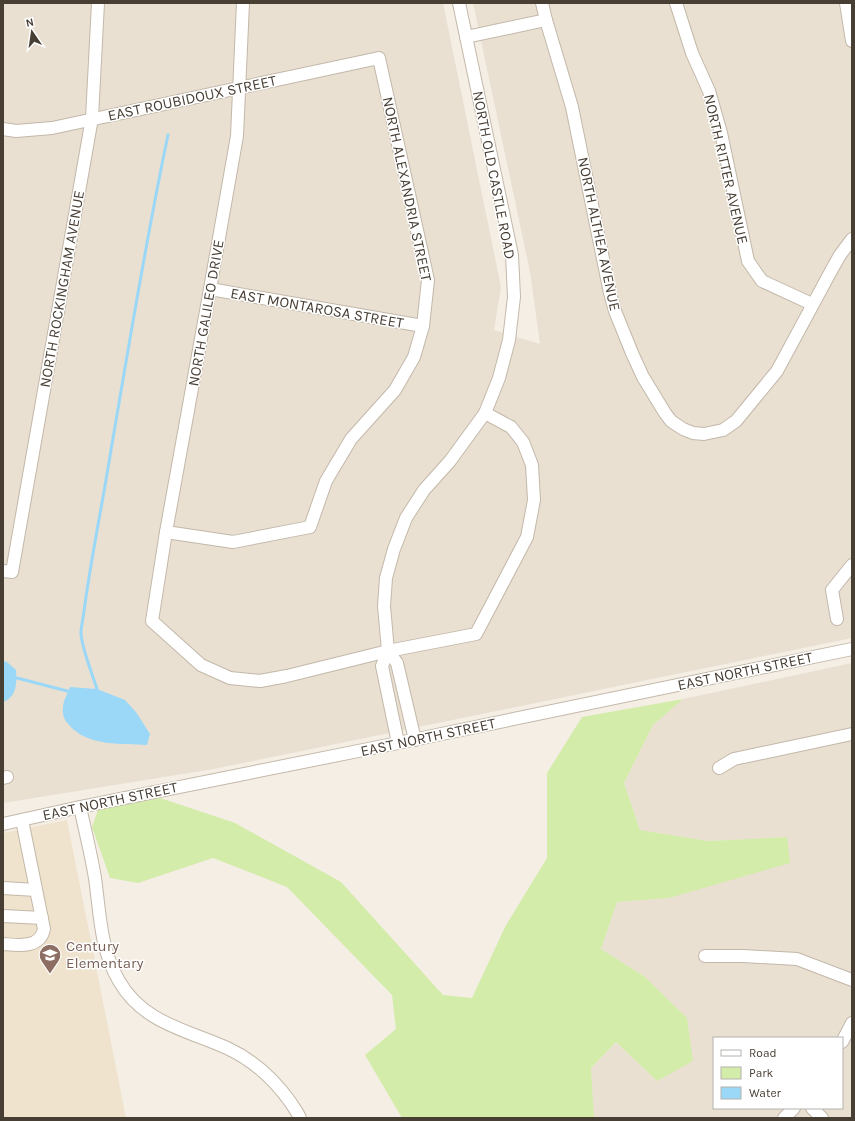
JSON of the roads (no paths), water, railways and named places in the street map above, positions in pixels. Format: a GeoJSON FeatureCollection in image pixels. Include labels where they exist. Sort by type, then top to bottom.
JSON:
{"type":"FeatureCollection","features":[{"type":"Feature","properties":{"kind":"street","name":"NORTH ROCKINGHAM AVENUE"},"geometry":{"type":"LineString","coordinates":[[7,572],[91,120],[98,3]]}},
{"type":"Feature","properties":{"kind":"street","name":"NORTH GALILEO DRIVE"},"geometry":{"type":"LineString","coordinates":[[243,3],[237,136],[166,532],[152,621],[201,665],[230,678],[260,681],[287,676],[388,651]]}},
{"type":"Feature","properties":{"kind":"street","name":"NORTH OLD CASTLE ROAD"},"geometry":{"type":"LineString","coordinates":[[388,651],[384,606],[386,578],[394,549],[406,518],[424,490],[450,461],[485,413],[499,378],[509,340],[514,297],[512,255],[459,3]]}},
{"type":"Feature","properties":{"kind":"street","name":"NORTH ALTHEA AVENUE"},"geometry":{"type":"LineString","coordinates":[[542,3],[572,107],[610,293],[621,328],[643,376],[667,416],[683,429],[693,433],[704,434],[722,430],[736,421],[777,371],[812,304]]}},
{"type":"Feature","properties":{"kind":"street","name":"NORTH RITTER AVENUE"},"geometry":{"type":"LineString","coordinates":[[676,3],[692,53],[709,91],[721,133],[748,261],[762,281],[812,304]]}},
{"type":"Feature","properties":{"kind":"street"},"geometry":{"type":"LineString","coordinates":[[846,3],[852,41]]}},
{"type":"Feature","properties":{"kind":"street"},"geometry":{"type":"LineString","coordinates":[[466,37],[546,20]]}},
{"type":"Feature","properties":{"kind":"street","name":"EAST ROUBIDOUX STREET"},"geometry":{"type":"LineString","coordinates":[[3,129],[16,131],[52,128],[379,58]]}},
{"type":"Feature","properties":{"kind":"street","name":"NORTH ALEXANDRIA STREET"},"geometry":{"type":"LineString","coordinates":[[166,532],[234,542],[310,527],[326,481],[351,439],[395,390],[414,357],[423,326],[428,280],[379,58]]}},
{"type":"Feature","properties":{"kind":"street"},"geometry":{"type":"LineString","coordinates":[[812,304],[840,255],[852,239]]}},
{"type":"Feature","properties":{"kind":"street","name":"EAST MONTAROSA STREET"},"geometry":{"type":"LineString","coordinates":[[210,289],[423,326]]}},
{"type":"Feature","properties":{"kind":"street"},"geometry":{"type":"LineString","coordinates":[[388,651],[476,634],[528,537],[534,500],[532,465],[523,442],[511,427],[485,413]]}},
{"type":"Feature","properties":{"kind":"street"},"geometry":{"type":"LineString","coordinates":[[837,619],[832,590],[852,565]]}},
{"type":"Feature","properties":{"kind":"street","name":"EAST NORTH STREET"},"geometry":{"type":"LineString","coordinates":[[3,824],[852,649]]}},
{"type":"Feature","properties":{"kind":"street"},"geometry":{"type":"LineString","coordinates":[[388,651],[397,663],[415,740]]}},
{"type":"Feature","properties":{"kind":"street"},"geometry":{"type":"LineString","coordinates":[[388,651],[382,666],[398,743]]}},
{"type":"Feature","properties":{"kind":"street"},"geometry":{"type":"LineString","coordinates":[[719,768],[734,759],[852,734]]}},
{"type":"Feature","properties":{"kind":"street"},"geometry":{"type":"LineString","coordinates":[[80,807],[95,877],[103,942],[109,962],[119,982],[134,1001],[155,1018],[183,1032],[227,1048],[245,1057],[265,1072],[283,1091],[300,1118]]}},
{"type":"Feature","properties":{"kind":"street"},"geometry":{"type":"LineString","coordinates":[[3,944],[26,946],[35,942],[43,934],[44,929],[22,820]]}},
{"type":"Feature","properties":{"kind":"street"},"geometry":{"type":"LineString","coordinates":[[3,888],[36,890]]}},
{"type":"Feature","properties":{"kind":"street"},"geometry":{"type":"LineString","coordinates":[[3,916],[42,918]]}},
{"type":"Feature","properties":{"kind":"street"},"geometry":{"type":"LineString","coordinates":[[705,956],[743,956],[797,959],[852,980]]}},
{"type":"Feature","properties":{"kind":"street"},"geometry":{"type":"LineString","coordinates":[[843,1040],[852,1023]]}},
{"type":"Feature","properties":{"kind":"street"},"geometry":{"type":"LineString","coordinates":[[784,1118],[793,1109]]}},
{"type":"Feature","properties":{"kind":"street"},"geometry":{"type":"LineString","coordinates":[[813,1109],[822,1118]]}},
{"type":"Feature","properties":{"kind":"water"},"geometry":{"type":"Polygon","coordinates":[[[3,661],[7,662],[16,670],[16,679],[14,693],[8,700],[3,702],[3,661]]]}},
{"type":"Feature","properties":{"kind":"water"},"geometry":{"type":"Polygon","coordinates":[[[70,687],[97,689],[125,700],[136,712],[150,734],[147,745],[106,743],[87,738],[78,733],[64,718],[63,713],[64,702],[70,687]]]}},
{"type":"Feature","properties":{"kind":"waterway"},"geometry":{"type":"LineString","coordinates":[[97,689],[87,660],[81,637],[81,628],[138,292],[168,135]]}},
{"type":"Feature","properties":{"kind":"waterway"},"geometry":{"type":"LineString","coordinates":[[17,678],[71,692]]}},
{"type":"Feature","properties":{"kind":"place","name":"Century Elementary"},"geometry":{"type":"Point","coordinates":[50,974]}}]}
